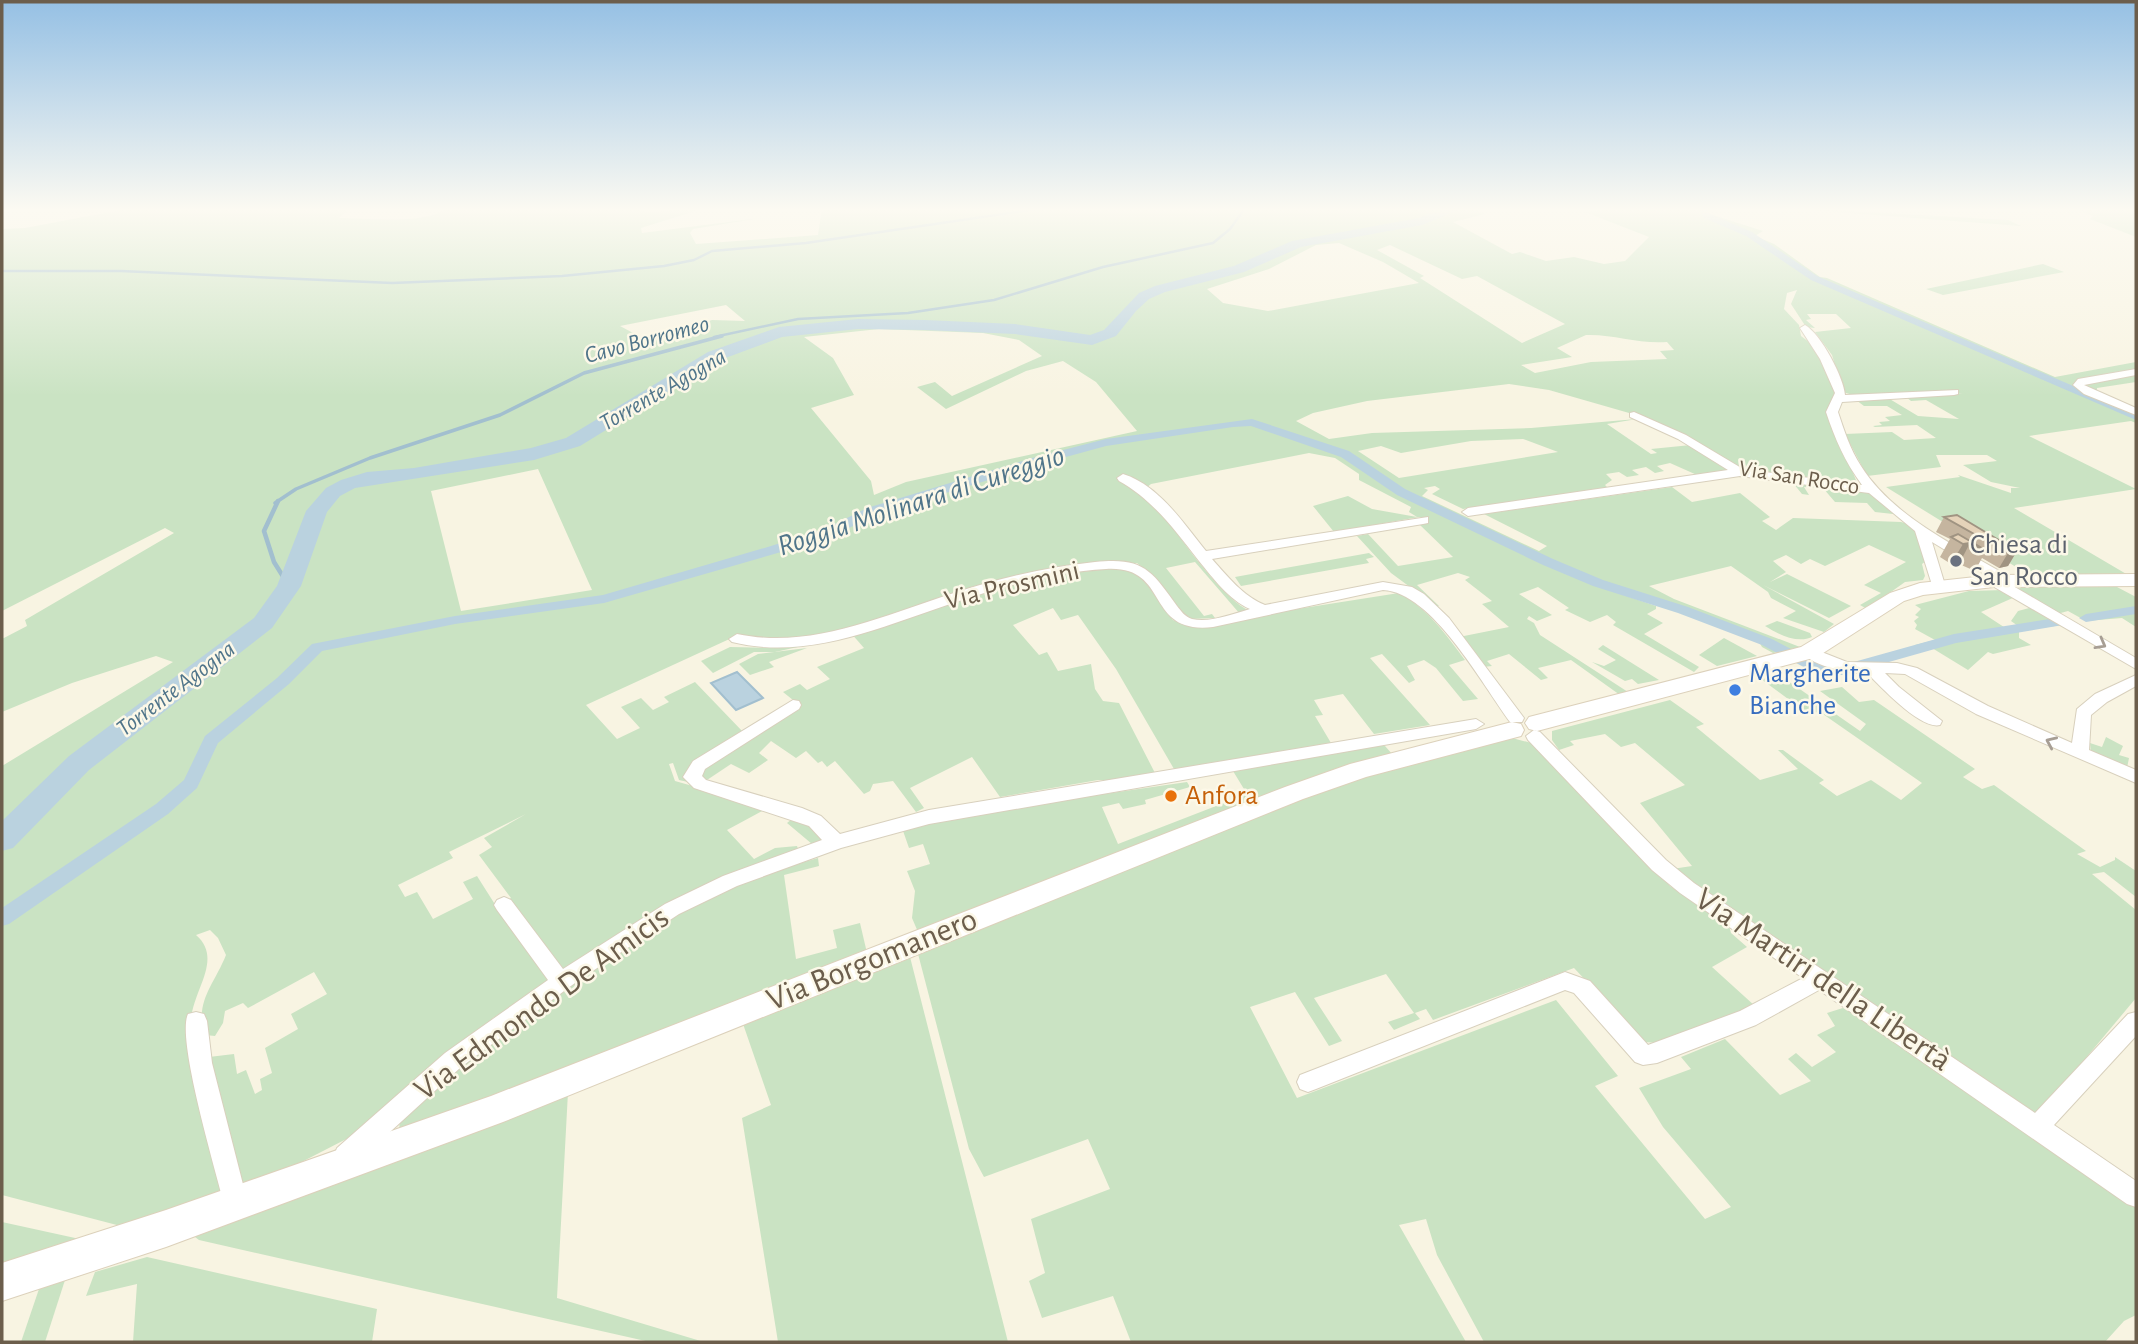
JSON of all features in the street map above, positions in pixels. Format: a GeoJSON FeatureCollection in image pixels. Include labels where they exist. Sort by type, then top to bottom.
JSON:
{"type":"FeatureCollection","features":[{"type":"Feature","properties":{"kind":"main road","name":"Via Borgomanero"},"geometry":{"type":"LineString","coordinates":[[2,1282],[142,1238],[330,1172],[507,1105],[1294,793],[1359,770],[1417,757],[1699,678],[1800,655],[1897,597],[1938,585],[2000,581],[2136,580]]}},
{"type":"Feature","properties":{"kind":"street"},"geometry":{"type":"LineString","coordinates":[[1805,328],[1825,352],[1840,393],[1832,412],[1843,444],[1858,472],[1874,490]]}},
{"type":"Feature","properties":{"kind":"street"},"geometry":{"type":"LineString","coordinates":[[2136,372],[2089,380],[2078,385],[2088,392],[2136,412]]}},
{"type":"Feature","properties":{"kind":"street"},"geometry":{"type":"LineString","coordinates":[[1837,399],[1954,392]]}},
{"type":"Feature","properties":{"kind":"street","name":"Via San Rocco"},"geometry":{"type":"LineString","coordinates":[[1634,415],[1682,437],[1740,472],[1874,490],[1921,528],[2000,581]]}},
{"type":"Feature","properties":{"kind":"street"},"geometry":{"type":"LineString","coordinates":[[1468,512],[1740,472]]}},
{"type":"Feature","properties":{"kind":"street"},"geometry":{"type":"LineString","coordinates":[[1123,478],[1152,496],[1250,606],[1264,610]]}},
{"type":"Feature","properties":{"kind":"street"},"geometry":{"type":"LineString","coordinates":[[1204,556],[1423,520]]}},
{"type":"Feature","properties":{"kind":"street"},"geometry":{"type":"LineString","coordinates":[[1921,528],[1938,585]]}},
{"type":"Feature","properties":{"kind":"street","name":"Via Prosmini"},"geometry":{"type":"LineString","coordinates":[[737,639],[763,646],[783,645],[859,627],[961,595],[1041,574],[1106,565],[1133,566],[1144,571],[1176,615],[1185,622],[1216,621],[1383,586],[1402,588],[1421,598],[1431,609],[1525,727]]}},
{"type":"Feature","properties":{"kind":"street"},"geometry":{"type":"LineString","coordinates":[[2000,581],[2061,621],[2136,664]]}},
{"type":"Feature","properties":{"kind":"street"},"geometry":{"type":"LineString","coordinates":[[1800,655],[1846,667],[1901,667],[1982,710],[2136,777]]}},
{"type":"Feature","properties":{"kind":"street"},"geometry":{"type":"LineString","coordinates":[[1868,669],[1934,721]]}},
{"type":"Feature","properties":{"kind":"street"},"geometry":{"type":"LineString","coordinates":[[2080,754],[2083,713],[2101,698],[2136,680]]}},
{"type":"Feature","properties":{"kind":"street"},"geometry":{"type":"LineString","coordinates":[[793,705],[699,765],[692,777],[700,784],[806,817],[836,842]]}},
{"type":"Feature","properties":{"kind":"street","name":"Via Edmondo De Amicis"},"geometry":{"type":"LineString","coordinates":[[330,1172],[453,1060],[561,982],[672,909],[730,881],[836,842],[929,817],[1476,724]]}},
{"type":"Feature","properties":{"kind":"street","name":"Via Martiri della Libertà"},"geometry":{"type":"LineString","coordinates":[[1525,727],[1659,865],[1687,888],[2136,1195]]}},
{"type":"Feature","properties":{"kind":"street"},"geometry":{"type":"LineString","coordinates":[[1390,740],[1417,757]]}},
{"type":"Feature","properties":{"kind":"street"},"geometry":{"type":"LineString","coordinates":[[504,905],[561,982]]}},
{"type":"Feature","properties":{"kind":"street"},"geometry":{"type":"LineString","coordinates":[[1308,1082],[1565,981],[1582,987],[1643,1055],[1657,1053],[1748,1018],[1819,980]]}},
{"type":"Feature","properties":{"kind":"street"},"geometry":{"type":"LineString","coordinates":[[196,1021],[201,1063],[236,1204]]}},
{"type":"Feature","properties":{"kind":"street"},"geometry":{"type":"LineString","coordinates":[[2038,1126],[2136,1021]]}},
{"type":"Feature","properties":{"kind":"green space"},"geometry":{"type":"Polygon","coordinates":[[[2,271],[1264,271],[1207,289],[1223,303],[1268,311],[1419,283],[1398,271],[1414,271],[1424,276],[1420,278],[1522,343],[1565,324],[1477,276],[1462,279],[1444,271],[1811,271],[1820,277],[2055,377],[2136,362],[2136,382],[2097,388],[2097,391],[2136,409],[2136,423],[2131,421],[2029,436],[2136,489],[2014,508],[2128,575],[2029,575],[1886,487],[1960,477],[1958,475],[2011,493],[2011,488],[2020,488],[1991,482],[1963,465],[1997,461],[1987,455],[1936,455],[1941,467],[1867,476],[1845,434],[1892,432],[1904,440],[1936,438],[1917,425],[1875,427],[1873,426],[1882,425],[1879,422],[1890,421],[1885,417],[1902,415],[1887,406],[1864,406],[1856,400],[1888,398],[1918,416],[1959,419],[1926,400],[1911,401],[1906,397],[1963,393],[1856,396],[1843,392],[1832,355],[1815,332],[1851,328],[1836,314],[1807,314],[1811,319],[1806,320],[1815,328],[1806,327],[1791,304],[1797,290],[1787,293],[1784,309],[1799,325],[1801,336],[1822,352],[1835,392],[1827,410],[1858,485],[1741,470],[1650,419],[1549,390],[1509,384],[1367,401],[1313,413],[1296,421],[1329,439],[1372,433],[1531,428],[1637,419],[1607,424],[1651,454],[1657,453],[1651,449],[1691,445],[1731,471],[1697,475],[1670,463],[1657,466],[1664,471],[1655,473],[1646,467],[1632,470],[1639,475],[1627,477],[1619,472],[1606,474],[1612,480],[1605,485],[1608,488],[1463,509],[1432,494],[1440,489],[1435,486],[1424,488],[1428,490],[1422,496],[1539,551],[1547,546],[1484,514],[1672,487],[1692,502],[1740,493],[1770,517],[1762,521],[1776,530],[1793,518],[1901,522],[1915,526],[1926,561],[1922,564],[1925,576],[1923,580],[1905,582],[1867,609],[1860,605],[1881,593],[1864,585],[1906,562],[1869,545],[1825,566],[1810,559],[1801,564],[1786,555],[1773,561],[1786,572],[1770,582],[1787,574],[1851,606],[1829,618],[1763,585],[1834,624],[1824,632],[1783,618],[1796,611],[1771,598],[1768,592],[1731,566],[1649,586],[1674,599],[1800,647],[1773,653],[1762,647],[1758,640],[1735,629],[1609,584],[1606,589],[1656,606],[1656,609],[1647,614],[1663,623],[1644,634],[1699,667],[1694,672],[1613,625],[1616,622],[1607,615],[1590,622],[1565,610],[1569,608],[1538,587],[1519,594],[1552,615],[1537,621],[1529,616],[1527,619],[1534,623],[1540,635],[1628,692],[1620,695],[1571,660],[1538,668],[1548,678],[1541,680],[1509,654],[1487,661],[1492,666],[1483,667],[1459,637],[1509,627],[1482,604],[1492,601],[1465,580],[1470,577],[1458,573],[1417,585],[1439,606],[1437,607],[1391,573],[1357,536],[1368,534],[1398,566],[1453,557],[1420,525],[1428,523],[1427,519],[1419,517],[1334,532],[1313,506],[1348,496],[1372,509],[1417,517],[1409,512],[1411,507],[1359,480],[1359,474],[1335,458],[1309,453],[1151,484],[1146,488],[1209,574],[1224,591],[1250,611],[1240,614],[1195,562],[1166,568],[1204,616],[1212,614],[1215,618],[1190,619],[1176,608],[1154,577],[1137,563],[1068,567],[860,625],[785,642],[736,636],[586,705],[617,739],[640,728],[621,707],[641,698],[653,710],[669,702],[664,697],[695,682],[744,733],[688,782],[679,780],[673,763],[669,764],[675,781],[795,815],[829,838],[812,844],[787,823],[792,819],[764,810],[727,830],[754,859],[775,848],[797,846],[798,849],[753,865],[565,971],[493,1018],[358,1133],[245,1191],[209,1057],[234,1054],[237,1074],[246,1070],[255,1094],[262,1090],[260,1079],[272,1073],[265,1048],[298,1029],[291,1014],[327,994],[314,972],[248,1008],[243,1003],[225,1011],[223,1023],[215,1036],[205,1035],[202,1023],[204,1003],[226,955],[218,938],[210,930],[196,935],[204,944],[207,965],[191,1021],[227,1198],[136,1230],[2,1195],[2,766],[173,662],[156,656],[72,683],[2,712],[2,639],[27,626],[25,620],[174,533],[165,528],[2,611],[2,271]],[[726,305],[620,326],[650,342],[712,320],[745,321],[726,305]],[[879,329],[804,337],[833,358],[854,395],[811,408],[871,481],[874,495],[906,482],[1137,431],[1096,382],[1063,361],[1026,371],[946,409],[917,387],[935,382],[952,396],[1042,356],[1019,340],[983,333],[879,329]],[[1586,335],[1557,348],[1572,357],[1521,365],[1535,373],[1591,362],[1667,359],[1660,351],[1674,350],[1667,342],[1586,335]],[[1523,439],[1471,441],[1401,453],[1381,446],[1358,451],[1399,478],[1558,452],[1523,439]],[[538,469],[431,491],[461,611],[592,590],[538,469]],[[526,814],[449,852],[453,858],[398,885],[405,897],[417,892],[433,919],[473,899],[463,882],[477,876],[496,906],[511,898],[479,855],[492,847],[484,838],[526,814]]]}},
{"type":"Feature","properties":{"kind":"green space"},"geometry":{"type":"Polygon","coordinates":[[[2012,271],[2064,272],[1943,295],[1926,289],[2012,271]]]}},
{"type":"Feature","properties":{"kind":"green space"},"geometry":{"type":"Polygon","coordinates":[[[1793,483],[1870,493],[1894,509],[1893,514],[1875,512],[1867,503],[1835,502],[1823,488],[1804,487],[1809,495],[1802,494],[1793,483]]]}},
{"type":"Feature","properties":{"kind":"green space"},"geometry":{"type":"Polygon","coordinates":[[[1369,553],[1374,557],[1366,559],[1369,563],[1241,586],[1235,577],[1369,553]]]}},
{"type":"Feature","properties":{"kind":"green space"},"geometry":{"type":"Polygon","coordinates":[[[1135,568],[1173,620],[1189,626],[1399,593],[1427,614],[1458,650],[1465,660],[1449,665],[1478,699],[1463,701],[1436,668],[1424,660],[1407,666],[1415,680],[1409,683],[1382,654],[1370,658],[1430,725],[1374,734],[1343,694],[1314,700],[1323,715],[1315,716],[1331,743],[1174,769],[1116,669],[1078,615],[1061,620],[1053,608],[1013,625],[1039,655],[1047,652],[1058,671],[1091,664],[1095,689],[1103,701],[1119,703],[1155,773],[1000,797],[972,757],[910,788],[924,808],[916,812],[893,781],[873,784],[870,791],[864,794],[835,761],[827,767],[822,761],[818,763],[806,751],[796,758],[771,741],[759,753],[768,760],[749,773],[731,764],[707,780],[702,780],[700,772],[798,704],[783,692],[800,684],[807,690],[830,679],[817,667],[864,648],[850,632],[1026,581],[1098,570],[1135,568]]]}},
{"type":"Feature","properties":{"kind":"green space"},"geometry":{"type":"Polygon","coordinates":[[[2019,587],[2117,587],[2136,597],[2136,627],[2122,618],[2086,621],[2068,611],[2057,614],[2020,591],[2019,587]]]}},
{"type":"Feature","properties":{"kind":"green space"},"geometry":{"type":"Polygon","coordinates":[[[2004,590],[2015,597],[1981,612],[2010,631],[2018,626],[2011,621],[2018,611],[2033,607],[2062,625],[2019,631],[2019,638],[2031,645],[1993,654],[1988,652],[1968,670],[1932,648],[1925,650],[1915,645],[1935,640],[1915,629],[1917,625],[1914,621],[1919,617],[1915,615],[1921,609],[1915,605],[1969,591],[2004,590]]]}},
{"type":"Feature","properties":{"kind":"green space"},"geometry":{"type":"Polygon","coordinates":[[[1777,621],[1810,633],[1812,637],[1794,639],[1765,626],[1777,621]]]}},
{"type":"Feature","properties":{"kind":"green space"},"geometry":{"type":"Polygon","coordinates":[[[1724,638],[1757,656],[1717,666],[1699,655],[1724,638]]]}},
{"type":"Feature","properties":{"kind":"green space"},"geometry":{"type":"Polygon","coordinates":[[[816,643],[775,652],[754,652],[713,673],[701,661],[730,647],[773,648],[816,643]]]}},
{"type":"Feature","properties":{"kind":"green space"},"geometry":{"type":"Polygon","coordinates":[[[1603,645],[1659,680],[1638,684],[1632,679],[1625,681],[1592,662],[1604,666],[1616,660],[1598,649],[1603,645]]]}},
{"type":"Feature","properties":{"kind":"green space"},"geometry":{"type":"Polygon","coordinates":[[[807,648],[769,662],[774,667],[750,675],[739,664],[758,654],[807,648]]]}},
{"type":"Feature","properties":{"kind":"green space"},"geometry":{"type":"Polygon","coordinates":[[[1781,676],[1860,731],[1866,724],[1820,691],[1842,687],[1859,702],[1874,700],[1975,769],[1963,777],[1982,789],[1994,785],[2086,851],[2077,854],[2100,867],[2115,860],[2115,857],[2136,871],[2136,897],[2104,872],[2092,874],[2136,910],[2136,998],[2034,1120],[1672,869],[1692,866],[1640,803],[1685,785],[1635,743],[1621,747],[1605,734],[1570,741],[1574,745],[1559,750],[1552,740],[1552,731],[1670,700],[1704,724],[1696,727],[1760,780],[1798,769],[1778,750],[1783,750],[1824,780],[1819,783],[1837,796],[1871,780],[1901,800],[1922,783],[1820,712],[1807,713],[1761,679],[1781,676]]]}},
{"type":"Feature","properties":{"kind":"green space"},"geometry":{"type":"Polygon","coordinates":[[[2106,737],[2123,746],[2119,755],[2129,758],[2127,768],[2091,754],[2090,743],[2102,747],[2106,737]]]}},
{"type":"Feature","properties":{"kind":"green space"},"geometry":{"type":"Polygon","coordinates":[[[1512,738],[1539,745],[1670,886],[1729,926],[1731,933],[1747,947],[1712,967],[1755,1006],[1659,1043],[1644,1042],[1574,968],[1433,1020],[1426,1009],[1415,1013],[1420,1019],[1394,1030],[1388,1022],[1414,1013],[1386,974],[1314,998],[1342,1041],[1329,1046],[1295,992],[1250,1007],[1297,1098],[1556,1000],[1618,1076],[1595,1086],[1705,1219],[1731,1207],[1663,1127],[1639,1088],[1691,1069],[1681,1057],[1725,1039],[1780,1095],[1811,1081],[1788,1059],[1796,1053],[1812,1067],[1836,1052],[1817,1035],[1835,1026],[1827,1013],[1846,1007],[2136,1208],[2136,1315],[2124,1321],[2105,1342],[1484,1342],[1437,1255],[1426,1219],[1399,1225],[1466,1342],[1131,1342],[1113,1296],[1042,1318],[1029,1281],[1045,1273],[1031,1219],[1110,1189],[1088,1139],[984,1177],[969,1149],[917,950],[1363,775],[1512,738]]]}},
{"type":"Feature","properties":{"kind":"green space"},"geometry":{"type":"Polygon","coordinates":[[[1370,746],[1385,746],[1393,755],[918,932],[912,918],[915,891],[907,871],[930,864],[923,844],[909,848],[902,828],[994,810],[1187,782],[1190,787],[1145,800],[1146,804],[1123,809],[1119,803],[1102,807],[1118,844],[1247,794],[1233,771],[1370,746]]]}},
{"type":"Feature","properties":{"kind":"green space"},"geometry":{"type":"Polygon","coordinates":[[[818,858],[819,866],[784,875],[796,959],[837,948],[833,930],[860,923],[867,953],[399,1132],[400,1117],[446,1077],[543,1000],[595,964],[649,930],[704,901],[760,877],[818,858]]]}},
{"type":"Feature","properties":{"kind":"green space"},"geometry":{"type":"Polygon","coordinates":[[[909,953],[1008,1342],[778,1342],[742,1118],[771,1105],[742,1021],[909,953]]]}},
{"type":"Feature","properties":{"kind":"green space"},"geometry":{"type":"Polygon","coordinates":[[[568,1092],[557,1298],[704,1342],[650,1342],[199,1240],[191,1234],[568,1092]]]}},
{"type":"Feature","properties":{"kind":"green space"},"geometry":{"type":"Polygon","coordinates":[[[2,1222],[98,1243],[2,1273],[2,1222]]]}},
{"type":"Feature","properties":{"kind":"green space"},"geometry":{"type":"Polygon","coordinates":[[[147,1257],[377,1309],[372,1342],[133,1342],[137,1284],[86,1296],[95,1272],[147,1257]]]}},
{"type":"Feature","properties":{"kind":"green space"},"geometry":{"type":"Polygon","coordinates":[[[65,1280],[45,1342],[21,1342],[40,1286],[65,1280]]]}},
{"type":"Feature","properties":{"kind":"water"},"geometry":{"type":"Polygon","coordinates":[[[737,672],[763,698],[736,710],[711,683],[737,672]]]}},
{"type":"Feature","properties":{"kind":"building"},"geometry":{"type":"Polygon","coordinates":[[[1957,515],[2017,551],[2008,553],[1944,517],[1957,515]]]}},
{"type":"Feature","properties":{"kind":"building"},"geometry":{"type":"Polygon","coordinates":[[[1958,534],[1987,551],[1970,543],[1963,544],[1951,537],[1958,534]]]}},
{"type":"Feature","properties":{"kind":"waterway"},"geometry":{"type":"LineString","coordinates":[[2,271],[121,271],[392,283],[562,276],[616,271]]}},
{"type":"Feature","properties":{"kind":"waterway","name":"Cavo Borromeo"},"geometry":{"type":"LineString","coordinates":[[714,337],[798,319],[908,313],[994,300],[1091,271]]}},
{"type":"Feature","properties":{"kind":"waterway","name":"Torrente Agogna"},"geometry":{"type":"LineString","coordinates":[[2,840],[79,763],[263,623],[289,586],[317,511],[333,492],[348,484],[367,478],[414,474],[534,454],[573,442],[714,356],[779,332],[858,324],[925,325],[1015,329],[1092,340],[1110,333],[1130,308],[1144,296],[1160,289],[1232,271]]}},
{"type":"Feature","properties":{"kind":"waterway","name":"Roggia Molinara di Cureggio"},"geometry":{"type":"LineString","coordinates":[[1803,271],[1814,278],[2136,417]]}},
{"type":"Feature","properties":{"kind":"waterway","name":"Cavo Borromeo"},"geometry":{"type":"LineString","coordinates":[[278,501],[296,489],[370,458],[500,415],[584,373],[722,336]]}},
{"type":"Feature","properties":{"kind":"waterway","name":"Roggia Molinara di Cureggio"},"geometry":{"type":"LineString","coordinates":[[2,918],[162,809],[191,784],[211,740],[283,681],[317,647],[455,620],[604,599],[776,549],[832,531],[872,511],[1040,460],[1106,443],[1233,424],[1252,422],[1345,454],[1401,492],[1548,562],[1598,583],[1683,610],[1767,642],[1817,669],[1843,670],[1954,639],[2063,621]]}},
{"type":"Feature","properties":{"kind":"waterway","name":"Cavo Borromeo"},"geometry":{"type":"LineString","coordinates":[[278,501],[264,531],[274,562],[289,586]]}},
{"type":"Feature","properties":{"kind":"waterway","name":"Roggia Molinara di Cureggio"},"geometry":{"type":"LineString","coordinates":[[2086,618],[2136,610]]}},
{"type":"Feature","properties":{"kind":"place","name":"Chiesa di San Rocco"},"geometry":{"type":"Point","coordinates":[1956,561]}},
{"type":"Feature","properties":{"kind":"place","name":"Margherite Bianche"},"geometry":{"type":"Point","coordinates":[1735,690]}},
{"type":"Feature","properties":{"kind":"place","name":"Anfora"},"geometry":{"type":"Point","coordinates":[1171,796]}}]}
